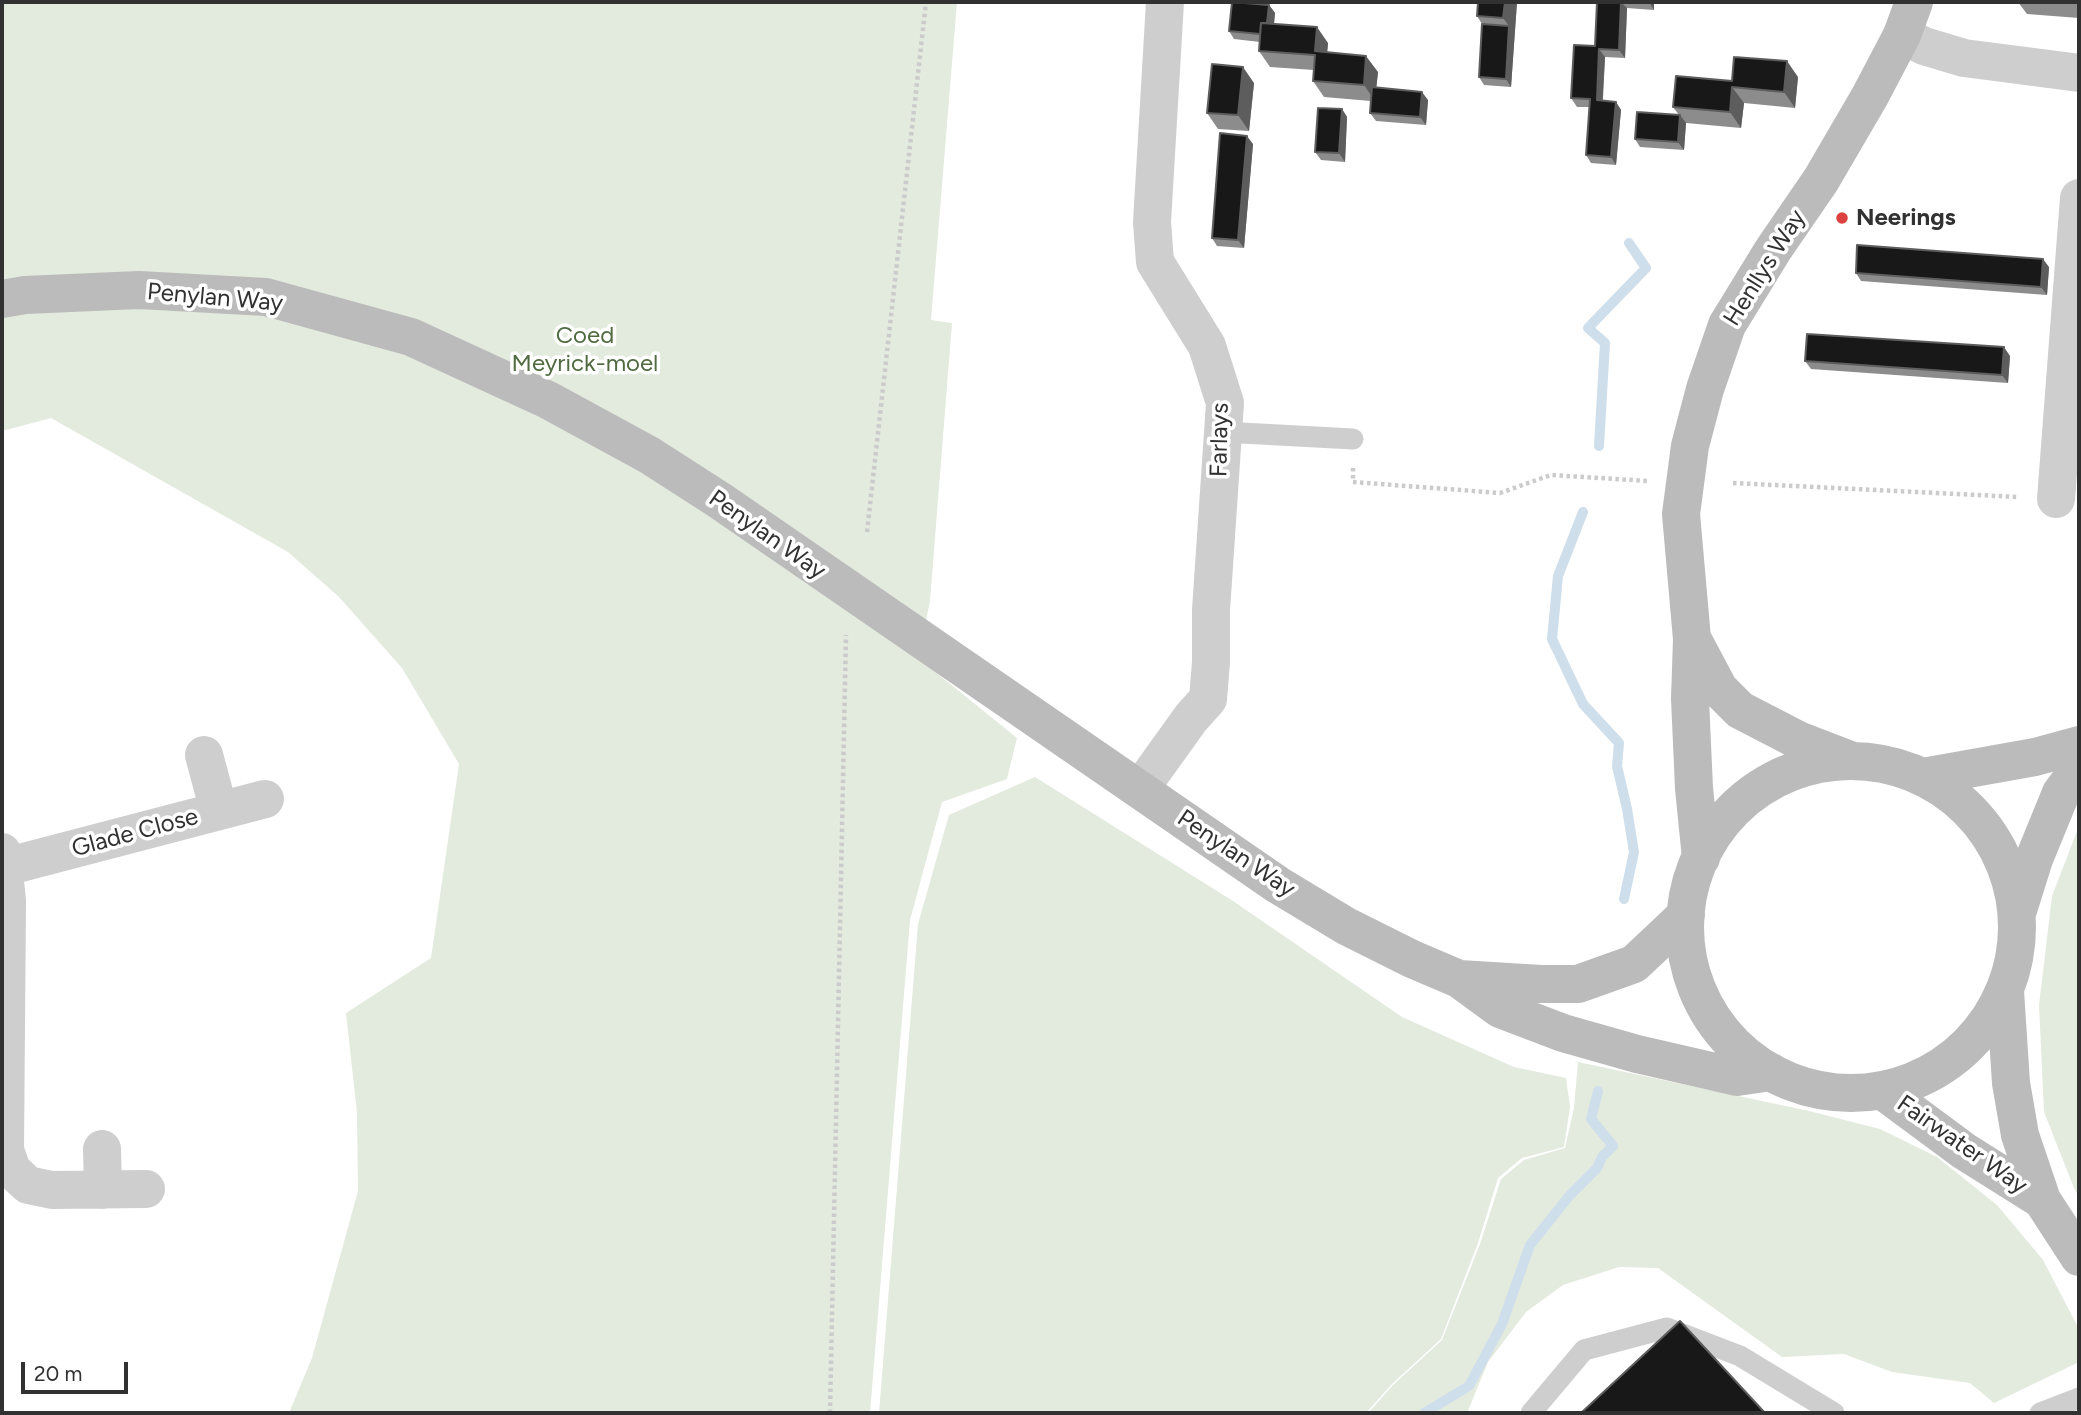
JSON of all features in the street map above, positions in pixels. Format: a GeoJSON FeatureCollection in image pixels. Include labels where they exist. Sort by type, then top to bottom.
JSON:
{"type":"FeatureCollection","features":[{"type":"Feature","properties":{"kind":"street","name":"Farlays"},"geometry":{"type":"LineString","coordinates":[[1140,789],[1191,718],[1208,699],[1225,402],[1207,346],[1155,262],[1151,234],[1165,2]]}},
{"type":"Feature","properties":{"kind":"street"},"geometry":{"type":"LineString","coordinates":[[1908,18],[1924,46],[1964,58],[2079,73]]}},
{"type":"Feature","properties":{"kind":"street","name":"Henllys Way"},"geometry":{"type":"LineString","coordinates":[[1701,858],[1694,788],[1690,699],[1692,639],[1681,514],[1690,446],[1705,389],[1727,325],[1773,250],[1821,180],[1870,96],[1908,18]]}},
{"type":"Feature","properties":{"kind":"street"},"geometry":{"type":"LineString","coordinates":[[2056,499],[2077,255],[2079,198]]}},
{"type":"Feature","properties":{"kind":"street","name":"Penylan Way"},"geometry":{"type":"LineString","coordinates":[[2,299],[25,295],[139,290],[266,297],[411,337],[548,400],[649,455],[719,500],[1278,885],[1346,926],[1459,979],[1500,1009],[1563,1033],[1637,1054],[1737,1077],[1771,1072]]}},
{"type":"Feature","properties":{"kind":"street","name":"Henllys Way"},"geometry":{"type":"LineString","coordinates":[[1692,639],[1719,689],[1740,710],[1798,740],[1852,760]]}},
{"type":"Feature","properties":{"kind":"street"},"geometry":{"type":"LineString","coordinates":[[1923,777],[2035,757],[2079,745]]}},
{"type":"Feature","properties":{"kind":"street"},"geometry":{"type":"LineString","coordinates":[[204,755],[219,811]]}},
{"type":"Feature","properties":{"kind":"street"},"geometry":{"type":"LineString","coordinates":[[1852,760],[1884,764],[1923,777],[1961,802],[1990,835],[2005,864],[2014,895],[2017,927],[2014,960],[2005,991],[1989,1020],[1968,1045],[1943,1066],[1914,1081],[1883,1091],[1851,1094],[1818,1090],[1787,1081],[1758,1065],[1733,1044],[1713,1019],[1697,990],[1688,959],[1685,926],[1688,894],[1701,858],[1713,834],[1734,808],[1759,788],[1788,773],[1819,764],[1852,760]]}},
{"type":"Feature","properties":{"kind":"street"},"geometry":{"type":"LineString","coordinates":[[2016,915],[2034,859],[2061,793],[2079,769]]}},
{"type":"Feature","properties":{"kind":"street","name":"Glade Close"},"geometry":{"type":"LineString","coordinates":[[146,1189],[52,1190],[28,1185],[12,1170],[5,1150],[7,901],[3,860],[265,799]]}},
{"type":"Feature","properties":{"kind":"street","name":"Penylan Way"},"geometry":{"type":"LineString","coordinates":[[1459,979],[1578,984],[1634,964],[1686,915]]}},
{"type":"Feature","properties":{"kind":"street","name":"Fairwater Way"},"geometry":{"type":"LineString","coordinates":[[2005,991],[2011,1083],[2020,1135],[2042,1200],[2079,1257]]}},
{"type":"Feature","properties":{"kind":"street","name":"Fairwater Way"},"geometry":{"type":"LineString","coordinates":[[1883,1091],[1964,1151],[2042,1200]]}},
{"type":"Feature","properties":{"kind":"street"},"geometry":{"type":"LineString","coordinates":[[102,1149],[103,1190]]}},
{"type":"Feature","properties":{"kind":"lane"},"geometry":{"type":"LineString","coordinates":[[1223,432],[1353,439]]}},
{"type":"Feature","properties":{"kind":"lane"},"geometry":{"type":"LineString","coordinates":[[1531,1413],[1584,1350],[1667,1328],[1740,1356],[1834,1413]]}},
{"type":"Feature","properties":{"kind":"lane"},"geometry":{"type":"LineString","coordinates":[[2040,1413],[2079,1398]]}},
{"type":"Feature","properties":{"kind":"path"},"geometry":{"type":"LineString","coordinates":[[867,532],[926,2]]}},
{"type":"Feature","properties":{"kind":"path"},"geometry":{"type":"LineString","coordinates":[[1353,439],[1353,482],[1500,493],[1551,475],[1660,481]]}},
{"type":"Feature","properties":{"kind":"path"},"geometry":{"type":"LineString","coordinates":[[1732,483],[2056,499]]}},
{"type":"Feature","properties":{"kind":"path"},"geometry":{"type":"LineString","coordinates":[[830,1413],[846,635]]}},
{"type":"Feature","properties":{"kind":"green space","name":"Coed Meyrick-moel"},"geometry":{"type":"Polygon","coordinates":[[[2,2],[957,2],[931,320],[952,323],[930,601],[918,658],[1017,738],[1007,779],[942,802],[910,920],[870,1413],[289,1413],[312,1358],[358,1191],[357,1113],[346,1013],[431,958],[459,764],[402,668],[339,597],[288,552],[51,418],[2,431],[2,2]]]}},
{"type":"Feature","properties":{"kind":"green space"},"geometry":{"type":"Polygon","coordinates":[[[1035,777],[1233,901],[1402,1017],[1514,1067],[1566,1078],[1570,1107],[1564,1147],[1522,1158],[1498,1178],[1478,1243],[1441,1339],[1392,1384],[1366,1413],[879,1413],[918,924],[949,815],[1035,777]]]}},
{"type":"Feature","properties":{"kind":"green space"},"geometry":{"type":"Polygon","coordinates":[[[2079,826],[2079,1197],[2044,1112],[2039,1005],[2052,896],[2079,826]]]}},
{"type":"Feature","properties":{"kind":"green space"},"geometry":{"type":"Polygon","coordinates":[[[1578,1062],[1809,1111],[1880,1129],[1937,1157],[1997,1205],[2043,1260],[2079,1329],[2079,1362],[1994,1403],[1970,1383],[1892,1372],[1844,1354],[1782,1357],[1658,1268],[1619,1267],[1563,1285],[1526,1312],[1488,1362],[1467,1413],[1368,1413],[1393,1385],[1442,1340],[1480,1244],[1501,1179],[1524,1160],[1565,1148],[1574,1108],[1578,1062]]]}},
{"type":"Feature","properties":{"kind":"building"},"geometry":{"type":"Polygon","coordinates":[[[1232,2],[1269,5],[1267,23],[1261,23],[1260,34],[1229,31],[1232,2]]]}},
{"type":"Feature","properties":{"kind":"building"},"geometry":{"type":"Polygon","coordinates":[[[1478,2],[1505,2],[1503,18],[1477,16],[1478,2]]]}},
{"type":"Feature","properties":{"kind":"building"},"geometry":{"type":"Polygon","coordinates":[[[1597,2],[1621,2],[1619,50],[1599,49],[1597,100],[1616,102],[1611,157],[1586,155],[1590,99],[1571,98],[1574,45],[1595,46],[1597,2]]]}},
{"type":"Feature","properties":{"kind":"building"},"geometry":{"type":"Polygon","coordinates":[[[1261,23],[1317,27],[1315,51],[1366,56],[1364,85],[1313,81],[1315,55],[1259,51],[1261,23]]]}},
{"type":"Feature","properties":{"kind":"building"},"geometry":{"type":"Polygon","coordinates":[[[1482,24],[1509,26],[1506,79],[1479,77],[1482,24]]]}},
{"type":"Feature","properties":{"kind":"building"},"geometry":{"type":"Polygon","coordinates":[[[1734,57],[1787,61],[1784,92],[1732,87],[1730,112],[1673,107],[1676,76],[1732,81],[1734,57]]]}},
{"type":"Feature","properties":{"kind":"building"},"geometry":{"type":"Polygon","coordinates":[[[1212,64],[1243,67],[1238,115],[1207,113],[1212,64]]]}},
{"type":"Feature","properties":{"kind":"building"},"geometry":{"type":"Polygon","coordinates":[[[1372,87],[1422,92],[1420,117],[1370,113],[1372,87]]]}},
{"type":"Feature","properties":{"kind":"building"},"geometry":{"type":"Polygon","coordinates":[[[1318,108],[1342,109],[1339,153],[1315,152],[1318,108]]]}},
{"type":"Feature","properties":{"kind":"building"},"geometry":{"type":"Polygon","coordinates":[[[1637,112],[1680,115],[1678,142],[1635,139],[1637,112]]]}},
{"type":"Feature","properties":{"kind":"building"},"geometry":{"type":"Polygon","coordinates":[[[1220,133],[1247,136],[1238,240],[1212,238],[1220,133]]]}},
{"type":"Feature","properties":{"kind":"building"},"geometry":{"type":"Polygon","coordinates":[[[1857,245],[2043,259],[2041,287],[1856,273],[1857,245]]]}},
{"type":"Feature","properties":{"kind":"building"},"geometry":{"type":"Polygon","coordinates":[[[1807,334],[2004,347],[2002,375],[1805,361],[1807,334]]]}},
{"type":"Feature","properties":{"kind":"building"},"geometry":{"type":"Polygon","coordinates":[[[1680,1321],[1765,1413],[1581,1413],[1680,1321]]]}},
{"type":"Feature","properties":{"kind":"waterway"},"geometry":{"type":"LineString","coordinates":[[1599,446],[1605,343],[1588,328],[1646,268],[1629,243]]}},
{"type":"Feature","properties":{"kind":"waterway"},"geometry":{"type":"LineString","coordinates":[[1583,512],[1558,576],[1552,639],[1583,704],[1619,743],[1617,766],[1634,852],[1624,899]]}},
{"type":"Feature","properties":{"kind":"waterway"},"geometry":{"type":"LineString","coordinates":[[1424,1413],[1469,1386],[1502,1324],[1530,1245],[1613,1146],[1591,1119],[1598,1091]]}},
{"type":"Feature","properties":{"kind":"place","name":"Neerings"},"geometry":{"type":"Point","coordinates":[1842,218]}}]}
